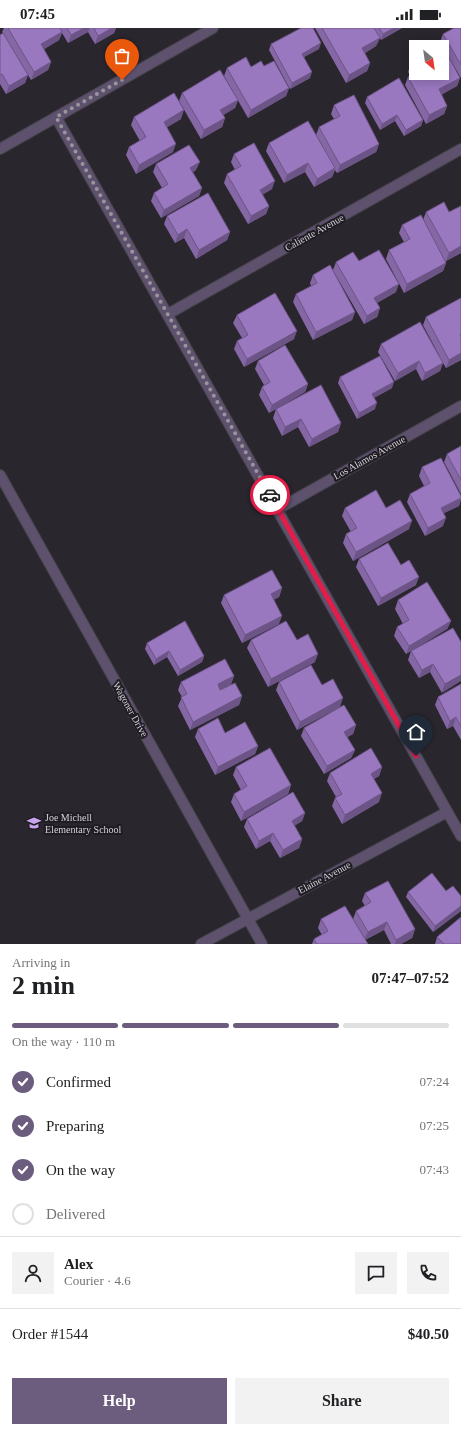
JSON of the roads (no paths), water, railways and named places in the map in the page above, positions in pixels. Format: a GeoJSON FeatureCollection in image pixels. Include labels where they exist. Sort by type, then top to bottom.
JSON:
{"type":"FeatureCollection","features":[{"type":"Feature","properties":{"kind":"street"},"geometry":{"type":"LineString","coordinates":[[0,149],[213,28]]}},
{"type":"Feature","properties":{"kind":"street"},"geometry":{"type":"LineString","coordinates":[[56,117],[461,836]]}},
{"type":"Feature","properties":{"kind":"street","name":"Caliente Avenue"},"geometry":{"type":"LineString","coordinates":[[168,314],[461,149]]}},
{"type":"Feature","properties":{"kind":"street","name":"Los Alamos Avenue"},"geometry":{"type":"LineString","coordinates":[[278,509],[461,406]]}},
{"type":"Feature","properties":{"kind":"street","name":"Wagoner Drive"},"geometry":{"type":"LineString","coordinates":[[0,475],[262,944]]}},
{"type":"Feature","properties":{"kind":"street","name":"Elaine Avenue"},"geometry":{"type":"LineString","coordinates":[[201,944],[447,812]]}},
{"type":"Feature","properties":{"kind":"place","name":"Joe Michell Elementary School"},"geometry":{"type":"Point","coordinates":[34,823]}}]}
